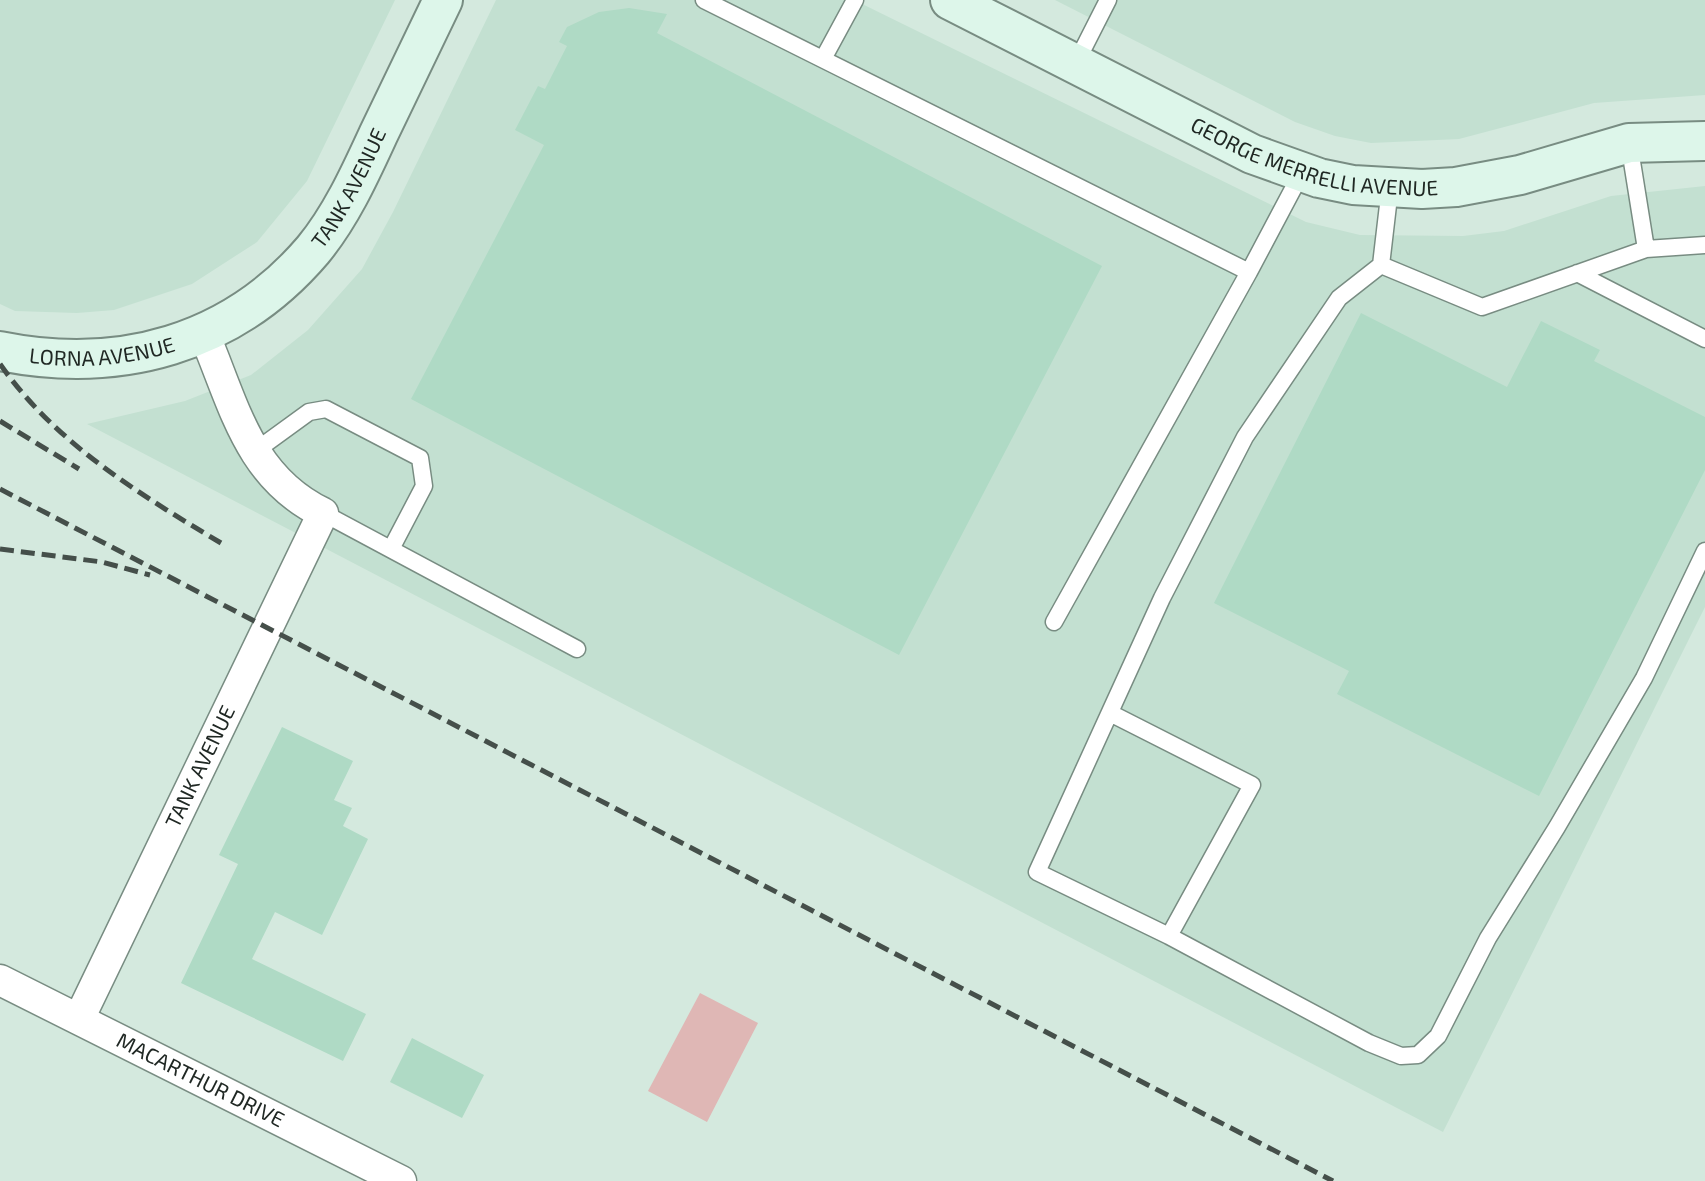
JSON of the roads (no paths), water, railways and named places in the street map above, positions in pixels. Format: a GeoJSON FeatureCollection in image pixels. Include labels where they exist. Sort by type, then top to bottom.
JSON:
{"type":"FeatureCollection","features":[{"type":"Feature","properties":{"kind":"street","name":"TANK AVENUE"},"geometry":{"type":"LineString","coordinates":[[204,334],[241,313],[279,285],[313,249],[341,209],[443,0]]}},
{"type":"Feature","properties":{"kind":"street","name":"GEORGE MERRELLI AVENUE"},"geometry":{"type":"LineString","coordinates":[[950,0],[1219,139],[1302,172],[1353,185],[1422,189],[1486,182],[1629,143],[1705,141]]}},
{"type":"Feature","properties":{"kind":"street","name":"LORNA AVENUE"},"geometry":{"type":"LineString","coordinates":[[0,351],[36,358],[81,361],[126,356],[204,334]]}},
{"type":"Feature","properties":{"kind":"street"},"geometry":{"type":"LineString","coordinates":[[204,334],[254,452],[280,486],[323,513]]}},
{"type":"Feature","properties":{"kind":"street","name":"TANK AVENUE"},"geometry":{"type":"LineString","coordinates":[[79,1019],[323,513]]}},
{"type":"Feature","properties":{"kind":"street","name":"MACARTHUR DRIVE"},"geometry":{"type":"LineString","coordinates":[[0,981],[401,1181]]}},
{"type":"Feature","properties":{"kind":"lane"},"geometry":{"type":"LineString","coordinates":[[704,0],[1249,272]]}},
{"type":"Feature","properties":{"kind":"lane"},"geometry":{"type":"LineString","coordinates":[[822,59],[855,0]]}},
{"type":"Feature","properties":{"kind":"lane"},"geometry":{"type":"LineString","coordinates":[[1075,65],[1108,0]]}},
{"type":"Feature","properties":{"kind":"lane"},"geometry":{"type":"LineString","coordinates":[[1629,143],[1646,249]]}},
{"type":"Feature","properties":{"kind":"lane"},"geometry":{"type":"LineString","coordinates":[[1054,622],[1302,172]]}},
{"type":"Feature","properties":{"kind":"lane"},"geometry":{"type":"LineString","coordinates":[[1390,188],[1381,265],[1339,298],[1245,437],[1162,598],[1037,872],[1168,936],[1369,1043],[1401,1056],[1418,1055],[1438,1036],[1488,938],[1558,827],[1644,678],[1705,551]]}},
{"type":"Feature","properties":{"kind":"lane"},"geometry":{"type":"LineString","coordinates":[[1381,265],[1482,307],[1646,249],[1705,245]]}},
{"type":"Feature","properties":{"kind":"lane"},"geometry":{"type":"LineString","coordinates":[[1577,273],[1705,339]]}},
{"type":"Feature","properties":{"kind":"lane"},"geometry":{"type":"LineString","coordinates":[[254,452],[309,412],[326,409],[420,458],[424,486],[391,549]]}},
{"type":"Feature","properties":{"kind":"lane"},"geometry":{"type":"LineString","coordinates":[[323,513],[577,649]]}},
{"type":"Feature","properties":{"kind":"lane"},"geometry":{"type":"LineString","coordinates":[[1110,713],[1252,785],[1168,936]]}},
{"type":"Feature","properties":{"kind":"railway"},"geometry":{"type":"LineString","coordinates":[[0,364],[46,418],[100,465],[221,543]]}},
{"type":"Feature","properties":{"kind":"railway"},"geometry":{"type":"LineString","coordinates":[[0,421],[79,469]]}},
{"type":"Feature","properties":{"kind":"railway"},"geometry":{"type":"LineString","coordinates":[[0,489],[1333,1181]]}},
{"type":"Feature","properties":{"kind":"railway"},"geometry":{"type":"LineString","coordinates":[[0,549],[102,562],[150,575]]}}]}
